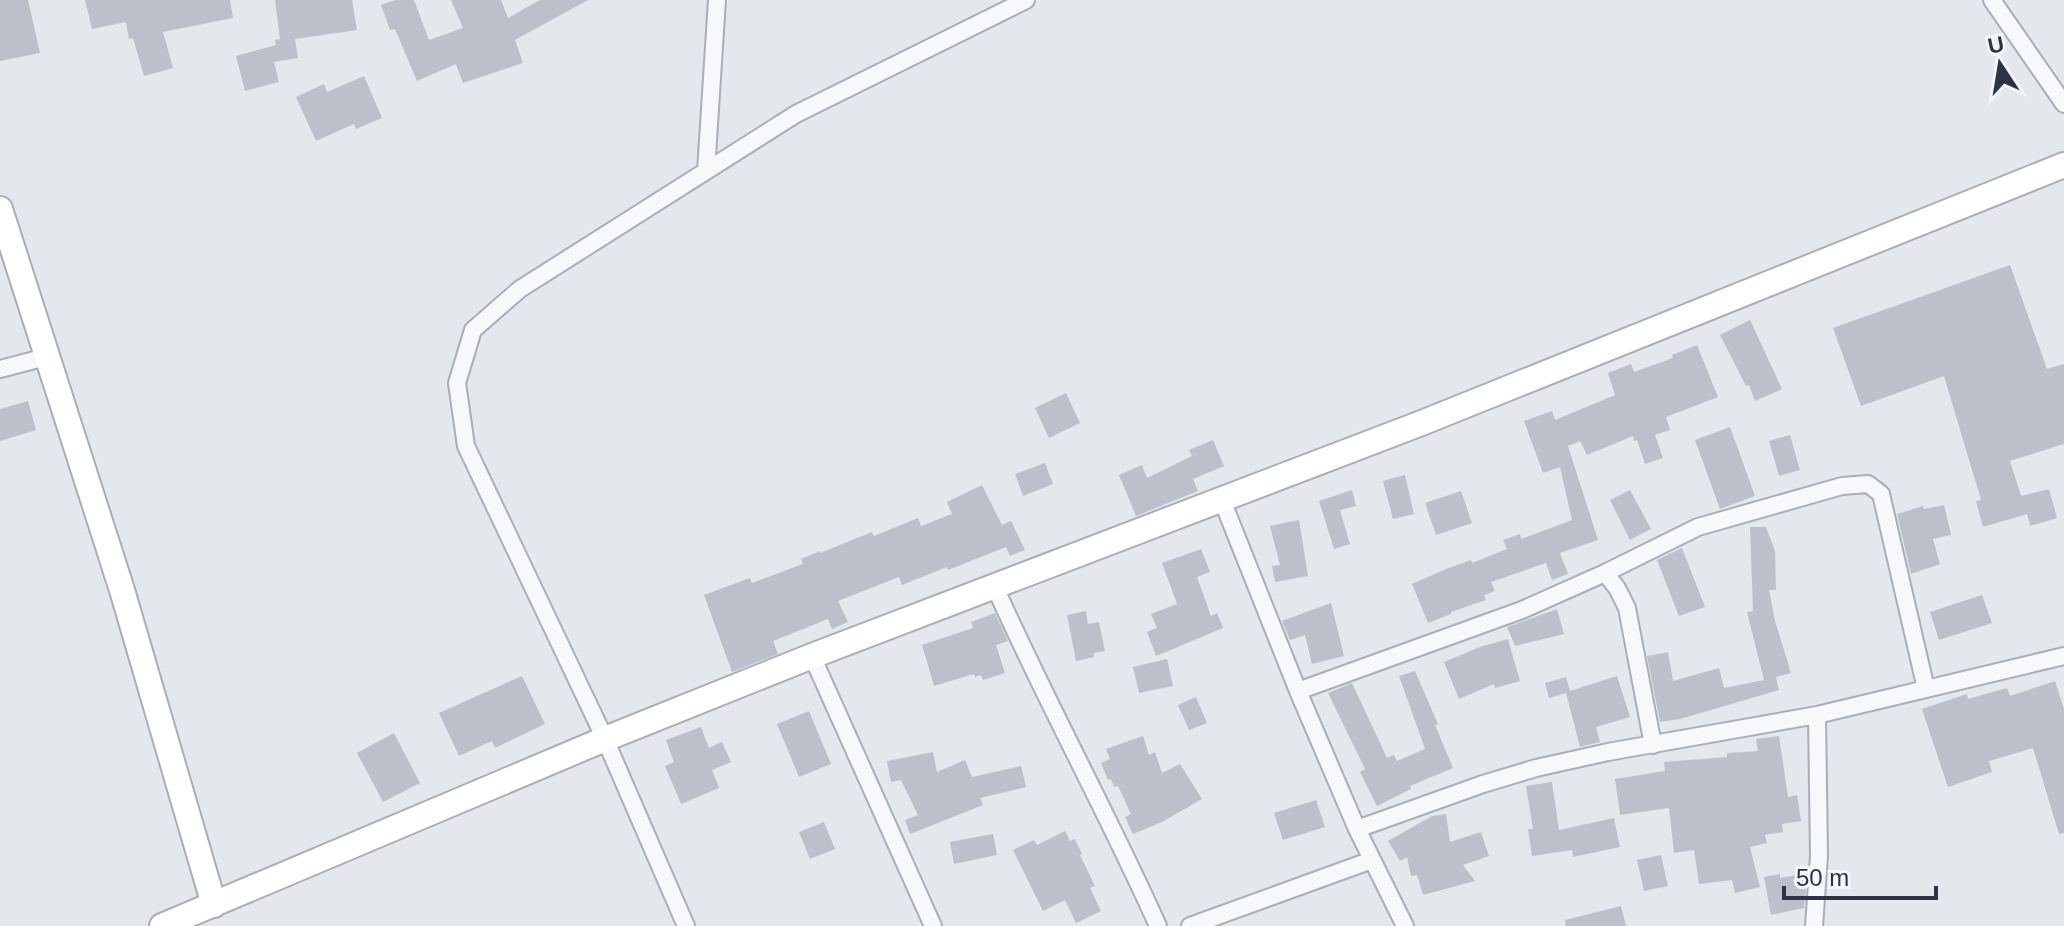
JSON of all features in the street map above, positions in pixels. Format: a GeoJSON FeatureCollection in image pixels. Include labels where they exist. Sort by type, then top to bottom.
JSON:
{"type":"FeatureCollection","features":[{"type":"Feature","properties":{"kind":"street"},"geometry":{"type":"LineString","coordinates":[[706,171],[717,0]]}},
{"type":"Feature","properties":{"kind":"street"},"geometry":{"type":"LineString","coordinates":[[686,926],[605,739],[466,446],[457,383],[473,330],[520,289],[796,114],[1026,0]]}},
{"type":"Feature","properties":{"kind":"street"},"geometry":{"type":"LineString","coordinates":[[1992,0],[2064,104]]}},
{"type":"Feature","properties":{"kind":"street"},"geometry":{"type":"LineString","coordinates":[[162,926],[605,739],[812,656],[1419,424],[2064,165]]}},
{"type":"Feature","properties":{"kind":"street"},"geometry":{"type":"LineString","coordinates":[[0,209],[122,590],[214,905]]}},
{"type":"Feature","properties":{"kind":"street"},"geometry":{"type":"LineString","coordinates":[[0,369],[46,357]]}},
{"type":"Feature","properties":{"kind":"street"},"geometry":{"type":"LineString","coordinates":[[1298,691],[1522,610],[1698,527],[1842,486],[1868,484],[1881,494],[1926,689]]}},
{"type":"Feature","properties":{"kind":"street"},"geometry":{"type":"LineString","coordinates":[[1222,500],[1357,829],[1405,926]]}},
{"type":"Feature","properties":{"kind":"street"},"geometry":{"type":"LineString","coordinates":[[1605,573],[1627,608],[1653,745]]}},
{"type":"Feature","properties":{"kind":"street"},"geometry":{"type":"LineString","coordinates":[[995,587],[1024,653],[1124,851],[1158,926]]}},
{"type":"Feature","properties":{"kind":"street"},"geometry":{"type":"LineString","coordinates":[[812,656],[933,926]]}},
{"type":"Feature","properties":{"kind":"street"},"geometry":{"type":"LineString","coordinates":[[1357,829],[1536,768],[1817,715],[2064,656]]}},
{"type":"Feature","properties":{"kind":"street"},"geometry":{"type":"LineString","coordinates":[[1814,926],[1819,856],[1817,715]]}},
{"type":"Feature","properties":{"kind":"street"},"geometry":{"type":"LineString","coordinates":[[1190,926],[1372,860]]}},
{"type":"Feature","properties":{"kind":"building"},"geometry":{"type":"Polygon","coordinates":[[[0,0],[28,0],[40,53],[0,61],[0,0]]]}},
{"type":"Feature","properties":{"kind":"building"},"geometry":{"type":"Polygon","coordinates":[[[85,0],[230,0],[233,18],[163,32],[173,68],[144,76],[133,38],[129,39],[126,22],[92,29],[85,0]]]}},
{"type":"Feature","properties":{"kind":"building"},"geometry":{"type":"Polygon","coordinates":[[[275,0],[352,0],[357,30],[295,39],[298,58],[274,62],[279,82],[245,91],[236,56],[276,45],[275,40],[280,39],[275,0]]]}},
{"type":"Feature","properties":{"kind":"building"},"geometry":{"type":"Polygon","coordinates":[[[395,0],[414,0],[429,40],[463,28],[451,0],[501,0],[508,18],[540,0],[588,0],[515,40],[523,63],[463,83],[456,64],[417,81],[395,29],[390,30],[381,5],[395,0]]]}},
{"type":"Feature","properties":{"kind":"building"},"geometry":{"type":"Polygon","coordinates":[[[364,76],[382,118],[356,129],[354,124],[316,141],[296,97],[324,84],[327,92],[364,76]]]}},
{"type":"Feature","properties":{"kind":"building"},"geometry":{"type":"Polygon","coordinates":[[[2010,265],[2047,369],[2064,364],[2064,444],[2010,461],[2021,496],[2049,489],[2057,518],[2030,526],[2027,514],[1983,527],[1976,501],[1981,500],[1944,376],[1861,406],[1833,328],[2010,265]]]}},
{"type":"Feature","properties":{"kind":"building"},"geometry":{"type":"Polygon","coordinates":[[[1750,320],[1782,389],[1755,401],[1720,335],[1750,320]]]}},
{"type":"Feature","properties":{"kind":"building"},"geometry":{"type":"Polygon","coordinates":[[[1697,345],[1718,397],[1666,417],[1670,430],[1655,435],[1663,458],[1645,464],[1633,436],[1587,455],[1580,441],[1568,446],[1598,540],[1560,553],[1568,574],[1552,580],[1546,563],[1491,582],[1495,591],[1484,595],[1486,600],[1428,623],[1412,584],[1507,549],[1503,540],[1520,534],[1521,539],[1572,520],[1560,467],[1543,473],[1524,421],[1552,411],[1555,420],[1615,395],[1608,373],[1631,364],[1634,372],[1673,358],[1672,355],[1697,345]]]}},
{"type":"Feature","properties":{"kind":"building"},"geometry":{"type":"Polygon","coordinates":[[[1066,393],[1080,423],[1049,438],[1035,408],[1066,393]]]}},
{"type":"Feature","properties":{"kind":"building"},"geometry":{"type":"Polygon","coordinates":[[[28,401],[36,430],[0,441],[0,409],[28,401]]]}},
{"type":"Feature","properties":{"kind":"building"},"geometry":{"type":"Polygon","coordinates":[[[1730,427],[1755,496],[1720,509],[1695,440],[1730,427]]]}},
{"type":"Feature","properties":{"kind":"building"},"geometry":{"type":"Polygon","coordinates":[[[1790,435],[1800,470],[1779,476],[1769,441],[1790,435]]]}},
{"type":"Feature","properties":{"kind":"building"},"geometry":{"type":"Polygon","coordinates":[[[1213,440],[1224,466],[1193,479],[1198,491],[1136,516],[1119,475],[1142,465],[1147,478],[1192,456],[1189,450],[1213,440]]]}},
{"type":"Feature","properties":{"kind":"building"},"geometry":{"type":"Polygon","coordinates":[[[1045,463],[1053,484],[1023,496],[1015,474],[1045,463]]]}},
{"type":"Feature","properties":{"kind":"building"},"geometry":{"type":"Polygon","coordinates":[[[1405,475],[1414,514],[1393,519],[1383,481],[1405,475]]]}},
{"type":"Feature","properties":{"kind":"building"},"geometry":{"type":"Polygon","coordinates":[[[982,485],[1002,525],[1011,521],[1025,550],[1010,556],[1006,547],[902,585],[899,577],[838,601],[848,622],[832,629],[828,619],[773,641],[778,654],[732,672],[704,595],[750,578],[752,583],[803,564],[801,559],[872,532],[874,536],[918,518],[921,526],[952,514],[947,502],[982,485]]]}},
{"type":"Feature","properties":{"kind":"building"},"geometry":{"type":"Polygon","coordinates":[[[1352,490],[1356,506],[1340,510],[1350,544],[1334,549],[1319,501],[1352,490]]]}},
{"type":"Feature","properties":{"kind":"building"},"geometry":{"type":"Polygon","coordinates":[[[1630,490],[1651,529],[1630,540],[1610,500],[1630,490]]]}},
{"type":"Feature","properties":{"kind":"building"},"geometry":{"type":"Polygon","coordinates":[[[1461,491],[1472,523],[1436,535],[1425,503],[1461,491]]]}},
{"type":"Feature","properties":{"kind":"building"},"geometry":{"type":"Polygon","coordinates":[[[1944,505],[1951,535],[1933,539],[1940,564],[1911,574],[1897,514],[1923,506],[1924,509],[1944,505]]]}},
{"type":"Feature","properties":{"kind":"building"},"geometry":{"type":"Polygon","coordinates":[[[1299,520],[1308,576],[1275,582],[1272,566],[1280,565],[1270,526],[1299,520]]]}},
{"type":"Feature","properties":{"kind":"building"},"geometry":{"type":"Polygon","coordinates":[[[1750,527],[1766,527],[1775,551],[1776,590],[1769,590],[1791,673],[1776,677],[1779,690],[1660,722],[1647,656],[1668,652],[1673,681],[1719,668],[1724,688],[1764,680],[1747,612],[1753,611],[1750,527]]]}},
{"type":"Feature","properties":{"kind":"building"},"geometry":{"type":"Polygon","coordinates":[[[1682,548],[1705,607],[1679,616],[1657,560],[1682,548]]]}},
{"type":"Feature","properties":{"kind":"building"},"geometry":{"type":"Polygon","coordinates":[[[1201,549],[1210,572],[1197,577],[1211,616],[1217,613],[1223,628],[1156,656],[1147,632],[1157,628],[1151,614],[1177,604],[1162,563],[1201,549]]]}},
{"type":"Feature","properties":{"kind":"building"},"geometry":{"type":"Polygon","coordinates":[[[1982,595],[1992,623],[1939,640],[1930,612],[1982,595]]]}},
{"type":"Feature","properties":{"kind":"building"},"geometry":{"type":"Polygon","coordinates":[[[1331,603],[1344,656],[1312,664],[1305,635],[1290,640],[1282,621],[1331,603]]]}},
{"type":"Feature","properties":{"kind":"building"},"geometry":{"type":"Polygon","coordinates":[[[1557,609],[1564,634],[1515,646],[1507,627],[1557,609]]]}},
{"type":"Feature","properties":{"kind":"building"},"geometry":{"type":"Polygon","coordinates":[[[1086,611],[1088,624],[1099,622],[1105,651],[1076,661],[1067,615],[1086,611]]]}},
{"type":"Feature","properties":{"kind":"building"},"geometry":{"type":"Polygon","coordinates":[[[995,613],[1008,641],[996,645],[1005,673],[983,680],[981,675],[975,677],[974,674],[934,686],[922,645],[973,628],[971,622],[995,613]]]}},
{"type":"Feature","properties":{"kind":"building"},"geometry":{"type":"Polygon","coordinates":[[[1508,639],[1520,681],[1495,688],[1494,684],[1459,699],[1444,662],[1508,639]]]}},
{"type":"Feature","properties":{"kind":"building"},"geometry":{"type":"Polygon","coordinates":[[[1167,659],[1173,686],[1139,693],[1133,667],[1167,659]]]}},
{"type":"Feature","properties":{"kind":"building"},"geometry":{"type":"Polygon","coordinates":[[[1415,671],[1453,768],[1410,786],[1411,789],[1377,806],[1360,772],[1365,769],[1328,693],[1352,683],[1387,758],[1394,755],[1397,761],[1425,749],[1399,676],[1415,671]]]}},
{"type":"Feature","properties":{"kind":"building"},"geometry":{"type":"Polygon","coordinates":[[[522,676],[545,724],[495,748],[492,741],[459,756],[439,713],[522,676]]]}},
{"type":"Feature","properties":{"kind":"building"},"geometry":{"type":"Polygon","coordinates":[[[1617,676],[1630,717],[1596,727],[1600,742],[1580,747],[1566,693],[1549,698],[1545,683],[1566,677],[1570,691],[1617,676]]]}},
{"type":"Feature","properties":{"kind":"building"},"geometry":{"type":"Polygon","coordinates":[[[2055,681],[2064,709],[2064,833],[2059,834],[2033,748],[1989,761],[1992,772],[1948,787],[1922,709],[1967,694],[1968,699],[2007,688],[2010,696],[2055,681]]]}},
{"type":"Feature","properties":{"kind":"building"},"geometry":{"type":"Polygon","coordinates":[[[1196,697],[1207,723],[1189,730],[1178,705],[1196,697]]]}},
{"type":"Feature","properties":{"kind":"building"},"geometry":{"type":"Polygon","coordinates":[[[809,711],[831,764],[799,777],[777,724],[809,711]]]}},
{"type":"Feature","properties":{"kind":"building"},"geometry":{"type":"Polygon","coordinates":[[[701,727],[709,748],[722,742],[731,762],[712,770],[719,788],[681,804],[665,766],[674,762],[666,740],[701,727]]]}},
{"type":"Feature","properties":{"kind":"building"},"geometry":{"type":"Polygon","coordinates":[[[394,733],[420,783],[383,802],[357,753],[394,733]]]}},
{"type":"Feature","properties":{"kind":"building"},"geometry":{"type":"Polygon","coordinates":[[[1143,736],[1149,755],[1155,752],[1162,773],[1180,764],[1202,799],[1162,822],[1133,834],[1125,817],[1131,814],[1118,786],[1114,787],[1111,779],[1108,780],[1101,763],[1110,759],[1106,749],[1143,736]]]}},
{"type":"Feature","properties":{"kind":"building"},"geometry":{"type":"Polygon","coordinates":[[[1779,736],[1788,797],[1797,795],[1801,821],[1782,824],[1783,832],[1765,835],[1767,843],[1750,847],[1760,887],[1735,893],[1732,880],[1699,884],[1694,850],[1674,853],[1669,808],[1620,815],[1615,779],[1665,771],[1664,762],[1758,751],[1756,739],[1779,736]]]}},
{"type":"Feature","properties":{"kind":"building"},"geometry":{"type":"Polygon","coordinates":[[[933,752],[937,772],[965,760],[972,777],[1021,766],[1026,787],[980,798],[983,805],[910,834],[905,820],[918,815],[901,780],[891,782],[887,761],[933,752]]]}},
{"type":"Feature","properties":{"kind":"building"},"geometry":{"type":"Polygon","coordinates":[[[1552,782],[1559,830],[1614,818],[1620,847],[1573,857],[1572,850],[1532,856],[1528,829],[1533,829],[1526,786],[1552,782]]]}},
{"type":"Feature","properties":{"kind":"building"},"geometry":{"type":"Polygon","coordinates":[[[1316,800],[1325,827],[1283,840],[1274,813],[1316,800]]]}},
{"type":"Feature","properties":{"kind":"building"},"geometry":{"type":"Polygon","coordinates":[[[1446,814],[1450,842],[1481,832],[1489,856],[1463,865],[1475,881],[1423,895],[1417,875],[1411,876],[1407,857],[1400,861],[1388,841],[1432,816],[1446,814]]]}},
{"type":"Feature","properties":{"kind":"building"},"geometry":{"type":"Polygon","coordinates":[[[824,822],[835,849],[810,859],[799,832],[824,822]]]}},
{"type":"Feature","properties":{"kind":"building"},"geometry":{"type":"Polygon","coordinates":[[[1065,831],[1070,841],[1075,839],[1082,854],[1095,886],[1090,888],[1101,911],[1076,923],[1065,900],[1043,911],[1013,850],[1034,840],[1037,845],[1065,831]]]}},
{"type":"Feature","properties":{"kind":"building"},"geometry":{"type":"Polygon","coordinates":[[[993,834],[997,855],[954,864],[950,842],[993,834]]]}},
{"type":"Feature","properties":{"kind":"building"},"geometry":{"type":"Polygon","coordinates":[[[1661,855],[1668,886],[1644,891],[1637,860],[1661,855]]]}},
{"type":"Feature","properties":{"kind":"building"},"geometry":{"type":"Polygon","coordinates":[[[1780,874],[1780,878],[1803,874],[1806,889],[1804,908],[1771,915],[1764,877],[1780,874]]]}},
{"type":"Feature","properties":{"kind":"building"},"geometry":{"type":"Polygon","coordinates":[[[1621,906],[1626,926],[1566,926],[1565,920],[1621,906]]]}}]}
